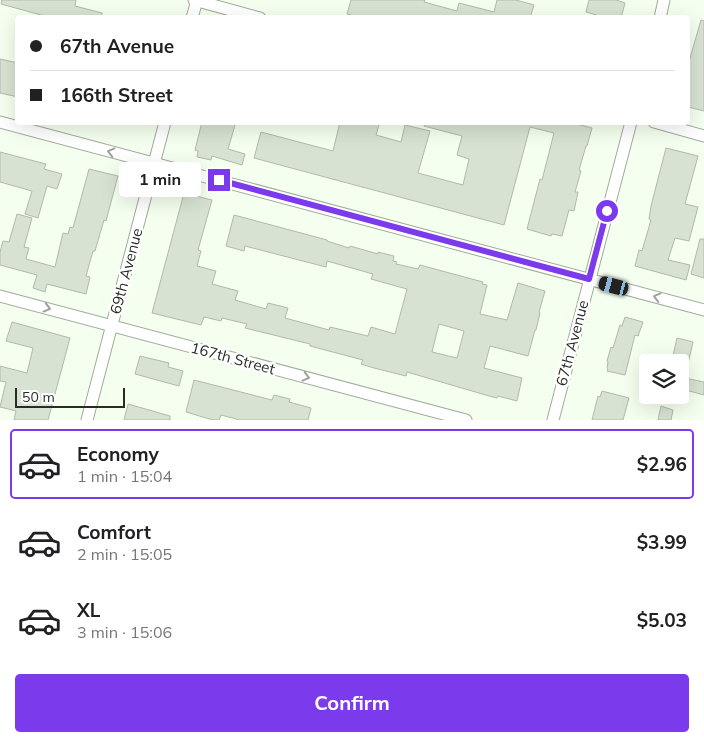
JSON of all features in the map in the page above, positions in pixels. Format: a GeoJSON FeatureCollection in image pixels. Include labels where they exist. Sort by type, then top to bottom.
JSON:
{"type":"FeatureCollection","features":[{"type":"Feature","properties":{"kind":"street"},"geometry":{"type":"LineString","coordinates":[[193,15],[196,0],[249,15]]}},
{"type":"Feature","properties":{"kind":"street"},"geometry":{"type":"LineString","coordinates":[[661,15],[664,0]]}},
{"type":"Feature","properties":{"kind":"street"},"geometry":{"type":"LineString","coordinates":[[0,122],[704,310]]}},
{"type":"Feature","properties":{"kind":"street","name":"69th Avenue"},"geometry":{"type":"LineString","coordinates":[[87,420],[164,125]]}},
{"type":"Feature","properties":{"kind":"street","name":"67th Avenue"},"geometry":{"type":"LineString","coordinates":[[552,420],[630,125]]}},
{"type":"Feature","properties":{"kind":"street"},"geometry":{"type":"LineString","coordinates":[[665,125],[704,136]]}},
{"type":"Feature","properties":{"kind":"street","name":"167th Street"},"geometry":{"type":"LineString","coordinates":[[0,296],[466,420]]}},
{"type":"Feature","properties":{"kind":"building"},"geometry":{"type":"Polygon","coordinates":[[[2,0],[76,0],[75,6],[102,13],[102,15],[41,15],[1,4],[2,0]]]}},
{"type":"Feature","properties":{"kind":"building"},"geometry":{"type":"Polygon","coordinates":[[[351,0],[425,0],[424,2],[457,11],[459,3],[494,12],[497,0],[516,0],[534,5],[531,15],[347,14],[351,0]]]}},
{"type":"Feature","properties":{"kind":"building"},"geometry":{"type":"Polygon","coordinates":[[[589,0],[616,0],[625,3],[622,15],[596,15],[586,12],[589,0]]]}},
{"type":"Feature","properties":{"kind":"building"},"geometry":{"type":"Polygon","coordinates":[[[701,20],[704,21],[704,111],[690,108],[690,58],[701,20]]]}},
{"type":"Feature","properties":{"kind":"building"},"geometry":{"type":"Polygon","coordinates":[[[0,59],[15,62],[15,96],[0,93],[0,59]]]}},
{"type":"Feature","properties":{"kind":"building"},"geometry":{"type":"Polygon","coordinates":[[[201,125],[235,125],[228,149],[245,154],[242,165],[212,156],[211,160],[197,157],[198,151],[195,150],[201,125]]]}},
{"type":"Feature","properties":{"kind":"building"},"geometry":{"type":"Polygon","coordinates":[[[339,125],[379,125],[376,135],[401,142],[405,125],[430,131],[418,173],[463,185],[469,159],[457,155],[462,136],[424,125],[580,125],[592,128],[579,170],[581,171],[575,192],[578,192],[574,211],[569,210],[562,236],[552,234],[551,236],[527,229],[554,133],[530,127],[504,225],[254,158],[261,132],[333,151],[339,125]]]}},
{"type":"Feature","properties":{"kind":"building"},"geometry":{"type":"Polygon","coordinates":[[[666,148],[698,156],[685,204],[698,207],[689,241],[675,238],[668,260],[690,265],[686,280],[635,266],[639,250],[642,251],[651,220],[649,219],[651,206],[666,148]]]}},
{"type":"Feature","properties":{"kind":"building"},"geometry":{"type":"Polygon","coordinates":[[[0,152],[46,164],[44,169],[62,174],[57,189],[47,186],[38,218],[25,214],[32,191],[0,182],[0,152]]]}},
{"type":"Feature","properties":{"kind":"building"},"geometry":{"type":"Polygon","coordinates":[[[89,169],[118,176],[106,221],[104,220],[86,276],[90,277],[86,294],[47,284],[45,292],[33,288],[37,275],[0,265],[0,252],[3,241],[9,242],[17,214],[32,218],[24,247],[29,248],[26,259],[55,267],[63,233],[68,234],[70,227],[73,228],[89,169]]]}},
{"type":"Feature","properties":{"kind":"building"},"geometry":{"type":"Polygon","coordinates":[[[184,193],[212,200],[198,250],[201,251],[197,266],[216,271],[212,284],[238,291],[235,300],[266,309],[268,303],[288,308],[285,318],[329,330],[330,327],[368,336],[371,327],[395,334],[407,289],[371,279],[373,274],[327,261],[326,267],[245,246],[244,251],[226,246],[234,215],[327,240],[349,248],[350,246],[378,254],[378,252],[394,256],[393,261],[397,262],[396,264],[418,269],[420,265],[483,282],[482,284],[487,285],[480,314],[507,320],[518,283],[545,291],[528,356],[490,346],[484,368],[522,378],[517,401],[498,396],[497,398],[489,396],[407,372],[406,376],[374,368],[361,364],[363,360],[310,346],[310,344],[245,328],[247,324],[222,318],[221,321],[204,317],[201,325],[152,313],[184,193]],[[439,324],[432,352],[457,358],[464,331],[439,324]]]}},
{"type":"Feature","properties":{"kind":"building"},"geometry":{"type":"Polygon","coordinates":[[[700,239],[704,239],[704,278],[691,274],[700,239]]]}},
{"type":"Feature","properties":{"kind":"building"},"geometry":{"type":"Polygon","coordinates":[[[625,317],[643,322],[638,336],[635,335],[625,375],[607,371],[607,361],[620,325],[622,326],[625,317]]]}},
{"type":"Feature","properties":{"kind":"building"},"geometry":{"type":"Polygon","coordinates":[[[12,322],[70,338],[48,420],[14,420],[16,411],[0,407],[6,382],[0,381],[0,366],[27,373],[33,348],[6,341],[12,322]]]}},
{"type":"Feature","properties":{"kind":"building"},"geometry":{"type":"Polygon","coordinates":[[[677,338],[693,342],[689,360],[689,354],[673,354],[677,338]]]}},
{"type":"Feature","properties":{"kind":"building"},"geometry":{"type":"Polygon","coordinates":[[[140,356],[169,363],[168,367],[183,371],[179,386],[135,374],[140,356]]]}},
{"type":"Feature","properties":{"kind":"building"},"geometry":{"type":"Polygon","coordinates":[[[689,379],[704,382],[704,395],[689,391],[689,379]]]}},
{"type":"Feature","properties":{"kind":"building"},"geometry":{"type":"Polygon","coordinates":[[[194,380],[272,400],[274,395],[290,399],[289,402],[311,408],[308,420],[240,420],[221,415],[219,420],[213,420],[186,412],[194,380]]]}},
{"type":"Feature","properties":{"kind":"building"},"geometry":{"type":"Polygon","coordinates":[[[602,391],[629,398],[623,420],[592,420],[598,396],[600,397],[602,391]]]}},
{"type":"Feature","properties":{"kind":"building"},"geometry":{"type":"Polygon","coordinates":[[[128,404],[170,416],[170,420],[124,420],[128,404]]]}},
{"type":"Feature","properties":{"kind":"building"},"geometry":{"type":"Polygon","coordinates":[[[661,406],[673,410],[671,420],[658,420],[661,406]]]}},
{"type":"Feature","properties":{"kind":"route"},"geometry":{"type":"LineString","coordinates":[[219,180],[589,279],[607,211]]}}]}
